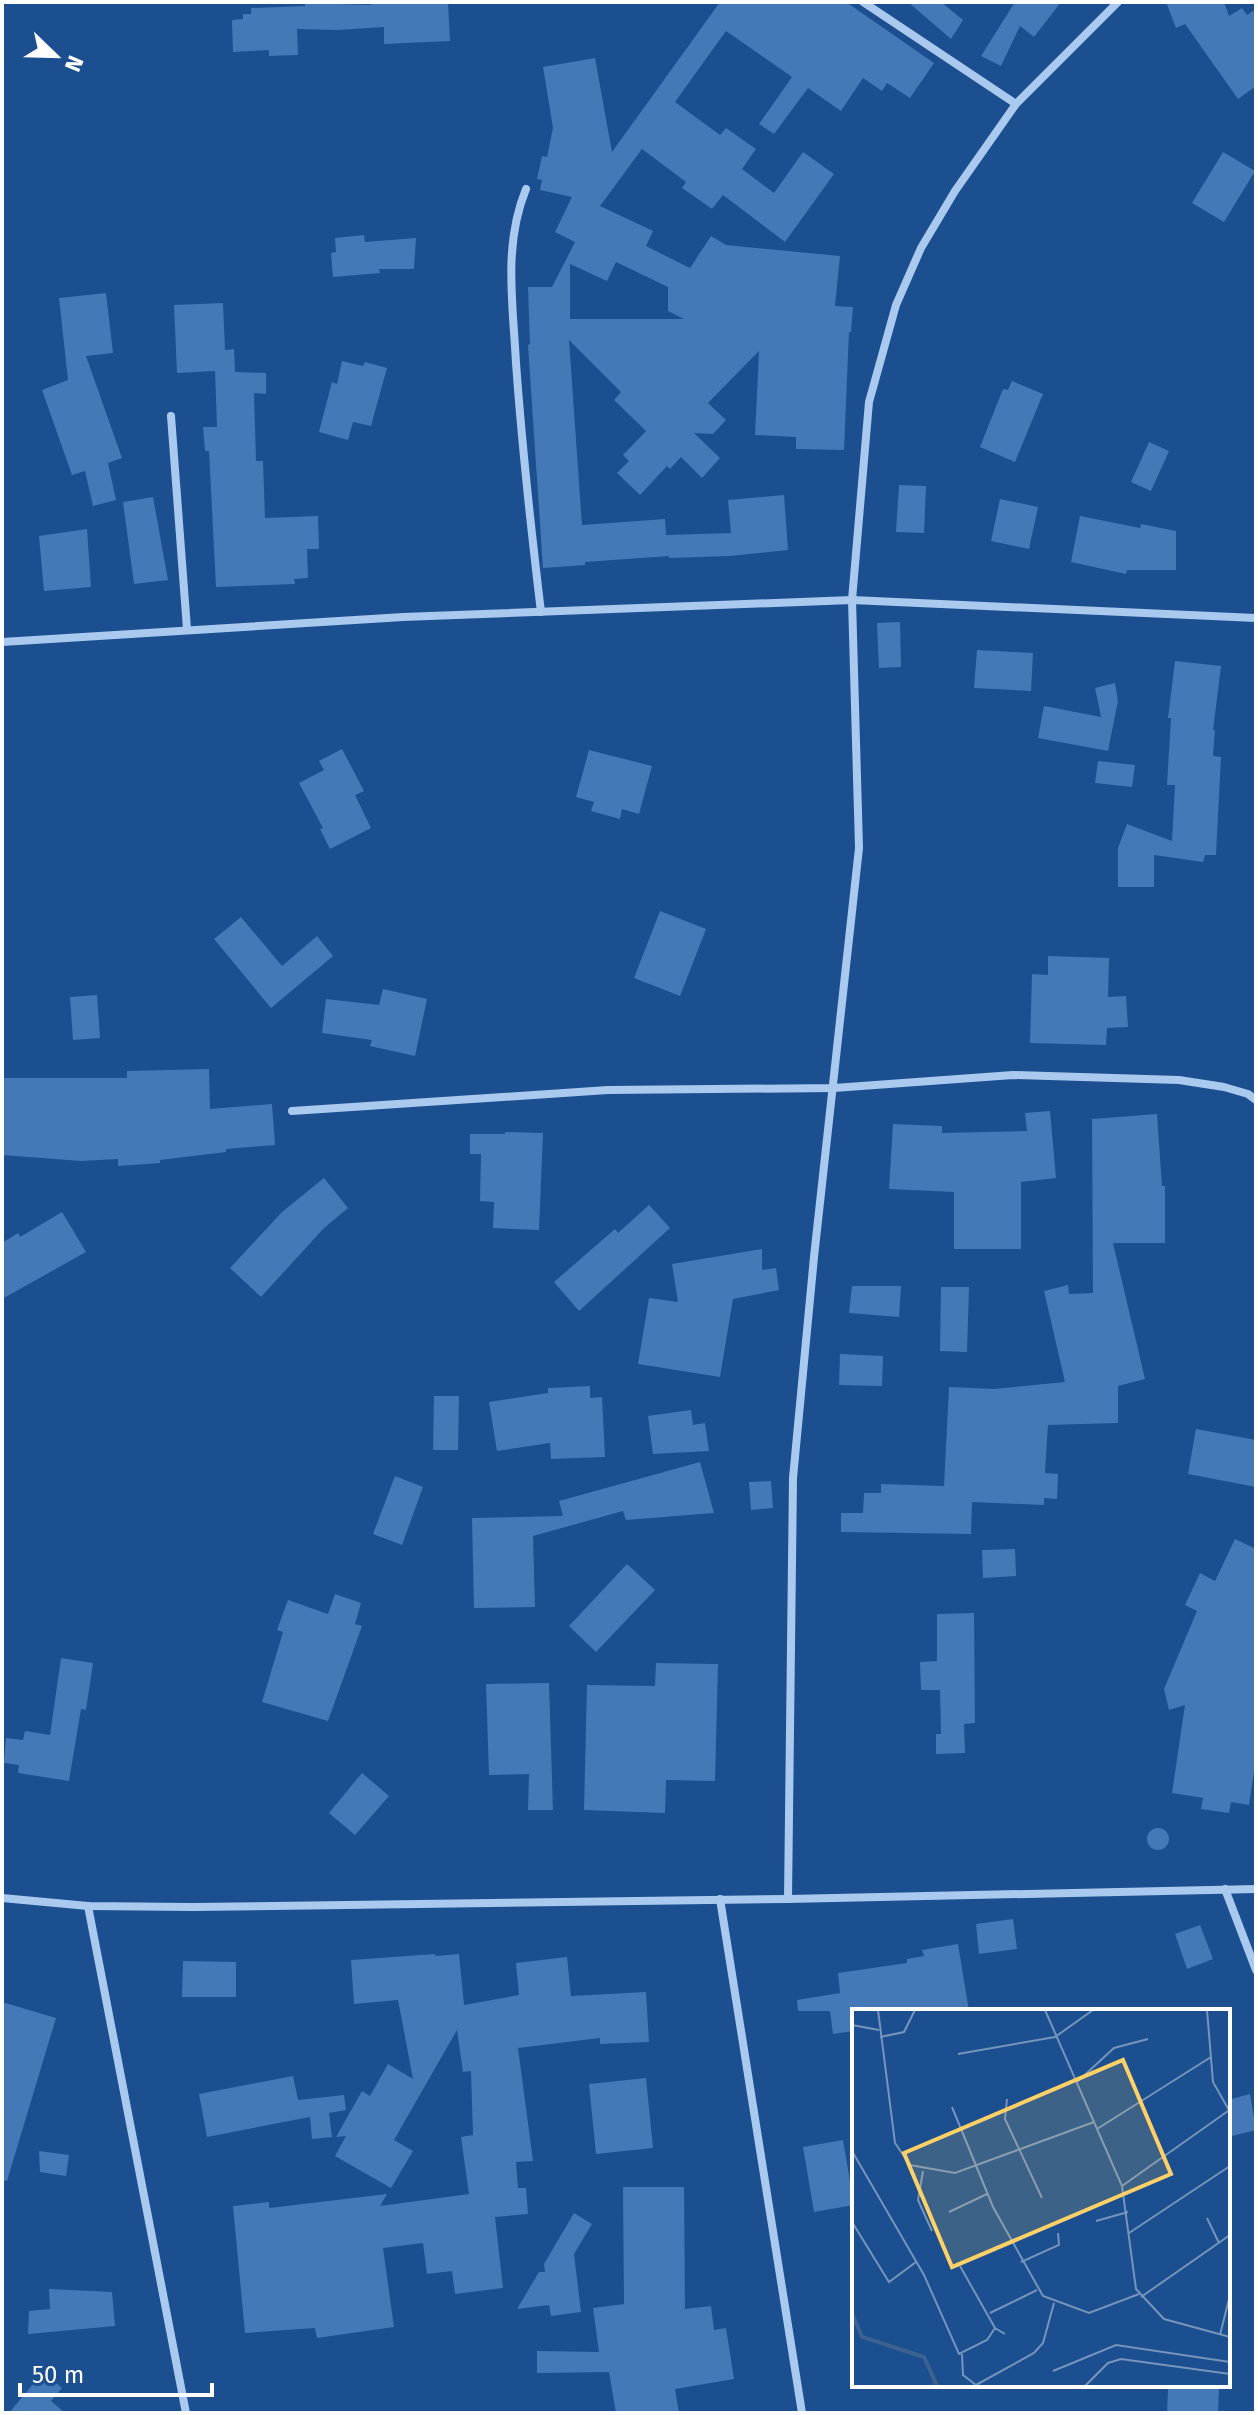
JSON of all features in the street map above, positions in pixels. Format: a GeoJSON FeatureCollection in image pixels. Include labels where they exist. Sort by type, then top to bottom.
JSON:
{"type":"FeatureCollection","features":[{"type":"Feature","properties":{"kind":"street"},"geometry":{"type":"LineString","coordinates":[[863,2],[1016,104]]}},
{"type":"Feature","properties":{"kind":"street"},"geometry":{"type":"LineString","coordinates":[[788,1899],[793,1478],[859,848],[852,600],[869,402],[896,305],[927,237],[955,191],[1016,104],[1118,2]]}},
{"type":"Feature","properties":{"kind":"street"},"geometry":{"type":"LineString","coordinates":[[526,189],[517,212],[511,268],[522,461],[541,612]]}},
{"type":"Feature","properties":{"kind":"street"},"geometry":{"type":"LineString","coordinates":[[171,416],[187,629]]}},
{"type":"Feature","properties":{"kind":"street"},"geometry":{"type":"LineString","coordinates":[[2,642],[187,629],[852,600],[1256,618]]}},
{"type":"Feature","properties":{"kind":"street"},"geometry":{"type":"LineString","coordinates":[[292,1111],[608,1090],[834,1088],[1013,1075],[1179,1080],[1224,1087],[1248,1094],[1256,1100]]}},
{"type":"Feature","properties":{"kind":"street"},"geometry":{"type":"LineString","coordinates":[[1225,1889],[1256,1970]]}},
{"type":"Feature","properties":{"kind":"street"},"geometry":{"type":"LineString","coordinates":[[2,1898],[88,1906],[788,1899],[1256,1889]]}},
{"type":"Feature","properties":{"kind":"street"},"geometry":{"type":"LineString","coordinates":[[720,1899],[802,2413]]}},
{"type":"Feature","properties":{"kind":"street"},"geometry":{"type":"LineString","coordinates":[[88,1906],[186,2413]]}},
{"type":"Feature","properties":{"kind":"building"},"geometry":{"type":"Polygon","coordinates":[[[371,2],[448,2],[450,41],[384,44],[384,27],[297,29],[298,55],[269,56],[269,50],[233,52],[232,20],[243,19],[243,14],[251,14],[251,8],[305,6],[305,3],[371,5],[371,2]]]}},
{"type":"Feature","properties":{"kind":"building"},"geometry":{"type":"Polygon","coordinates":[[[720,2],[846,2],[934,63],[910,98],[887,83],[882,91],[863,78],[841,111],[808,88],[774,134],[759,124],[792,77],[726,31],[675,102],[720,135],[726,128],[756,149],[742,169],[774,193],[803,152],[834,174],[785,242],[723,195],[712,209],[682,188],[686,182],[642,149],[600,206],[653,231],[646,246],[690,268],[711,236],[726,245],[840,256],[835,306],[853,307],[849,332],[844,450],[796,449],[796,437],[755,435],[759,351],[708,403],[726,420],[713,434],[694,433],[720,458],[702,478],[681,457],[670,469],[667,466],[640,495],[617,473],[629,461],[623,455],[646,431],[614,400],[621,392],[569,340],[582,525],[665,519],[666,535],[731,533],[728,500],[784,495],[788,550],[730,556],[669,556],[585,562],[585,565],[543,568],[528,345],[528,287],[552,287],[575,242],[555,232],[572,197],[540,190],[542,180],[537,179],[542,156],[547,157],[553,128],[543,67],[595,58],[612,152],[720,2]],[[616,262],[607,281],[570,264],[570,319],[684,319],[668,311],[668,287],[616,262]]]}},
{"type":"Feature","properties":{"kind":"building"},"geometry":{"type":"Polygon","coordinates":[[[908,2],[941,2],[963,20],[951,39],[908,2]]]}},
{"type":"Feature","properties":{"kind":"building"},"geometry":{"type":"Polygon","coordinates":[[[1015,2],[1061,2],[1034,37],[1020,26],[1001,66],[981,56],[1015,2]]]}},
{"type":"Feature","properties":{"kind":"building"},"geometry":{"type":"Polygon","coordinates":[[[1166,2],[1224,2],[1229,16],[1242,8],[1247,15],[1256,9],[1256,86],[1238,99],[1185,24],[1176,28],[1166,2]]]}},
{"type":"Feature","properties":{"kind":"building"},"geometry":{"type":"Polygon","coordinates":[[[1223,152],[1255,171],[1224,222],[1192,203],[1223,152]]]}},
{"type":"Feature","properties":{"kind":"building"},"geometry":{"type":"Polygon","coordinates":[[[364,235],[365,242],[416,238],[414,269],[379,269],[380,273],[333,277],[331,253],[336,252],[335,238],[364,235]]]}},
{"type":"Feature","properties":{"kind":"building"},"geometry":{"type":"Polygon","coordinates":[[[106,293],[113,353],[86,356],[122,458],[108,463],[116,500],[93,506],[85,471],[72,475],[42,390],[68,380],[59,298],[106,293]]]}},
{"type":"Feature","properties":{"kind":"building"},"geometry":{"type":"Polygon","coordinates":[[[223,303],[225,350],[234,349],[235,372],[266,373],[266,394],[254,393],[256,461],[263,461],[265,518],[318,516],[319,549],[307,549],[308,578],[294,579],[295,584],[216,587],[209,451],[205,451],[203,427],[217,427],[215,371],[177,373],[174,305],[223,303]]]}},
{"type":"Feature","properties":{"kind":"building"},"geometry":{"type":"Polygon","coordinates":[[[342,361],[363,366],[365,362],[387,368],[371,426],[353,422],[348,440],[319,432],[332,382],[337,384],[342,361]]]}},
{"type":"Feature","properties":{"kind":"building"},"geometry":{"type":"Polygon","coordinates":[[[1012,381],[1043,394],[1015,462],[980,447],[1003,389],[1008,390],[1012,381]]]}},
{"type":"Feature","properties":{"kind":"building"},"geometry":{"type":"Polygon","coordinates":[[[1149,442],[1169,451],[1151,491],[1131,482],[1149,442]]]}},
{"type":"Feature","properties":{"kind":"building"},"geometry":{"type":"Polygon","coordinates":[[[899,485],[926,486],[924,533],[896,532],[899,485]]]}},
{"type":"Feature","properties":{"kind":"building"},"geometry":{"type":"Polygon","coordinates":[[[153,497],[168,580],[134,584],[123,502],[153,497]]]}},
{"type":"Feature","properties":{"kind":"building"},"geometry":{"type":"Polygon","coordinates":[[[1000,499],[1038,507],[1029,549],[991,541],[1000,499]]]}},
{"type":"Feature","properties":{"kind":"building"},"geometry":{"type":"Polygon","coordinates":[[[1080,516],[1140,528],[1141,524],[1176,531],[1176,570],[1127,570],[1126,574],[1071,562],[1080,516]]]}},
{"type":"Feature","properties":{"kind":"building"},"geometry":{"type":"Polygon","coordinates":[[[87,529],[91,587],[44,591],[39,536],[87,529]]]}},
{"type":"Feature","properties":{"kind":"building"},"geometry":{"type":"Polygon","coordinates":[[[900,622],[901,667],[879,668],[877,623],[900,622]]]}},
{"type":"Feature","properties":{"kind":"building"},"geometry":{"type":"Polygon","coordinates":[[[977,650],[1033,653],[1031,691],[974,688],[977,650]]]}},
{"type":"Feature","properties":{"kind":"building"},"geometry":{"type":"Polygon","coordinates":[[[1175,661],[1221,666],[1213,730],[1213,756],[1221,757],[1216,855],[1205,855],[1203,862],[1154,855],[1154,887],[1118,887],[1118,848],[1127,824],[1172,841],[1175,785],[1167,785],[1171,718],[1168,718],[1175,661]]]}},
{"type":"Feature","properties":{"kind":"building"},"geometry":{"type":"Polygon","coordinates":[[[1115,683],[1118,701],[1108,751],[1038,738],[1044,706],[1101,717],[1095,688],[1115,683]]]}},
{"type":"Feature","properties":{"kind":"building"},"geometry":{"type":"Polygon","coordinates":[[[342,749],[364,791],[355,795],[371,828],[330,849],[320,829],[323,828],[299,783],[324,770],[319,761],[342,749]]]}},
{"type":"Feature","properties":{"kind":"building"},"geometry":{"type":"Polygon","coordinates":[[[589,750],[652,766],[639,814],[622,809],[620,819],[591,811],[594,802],[576,797],[589,750]]]}},
{"type":"Feature","properties":{"kind":"building"},"geometry":{"type":"Polygon","coordinates":[[[1098,761],[1135,765],[1132,787],[1095,783],[1098,761]]]}},
{"type":"Feature","properties":{"kind":"building"},"geometry":{"type":"Polygon","coordinates":[[[660,911],[706,929],[680,996],[634,978],[660,911]]]}},
{"type":"Feature","properties":{"kind":"building"},"geometry":{"type":"Polygon","coordinates":[[[241,917],[282,966],[317,936],[333,956],[271,1008],[214,939],[241,917]]]}},
{"type":"Feature","properties":{"kind":"building"},"geometry":{"type":"Polygon","coordinates":[[[1048,956],[1109,958],[1108,997],[1126,996],[1128,1027],[1107,1028],[1106,1045],[1030,1043],[1032,974],[1048,975],[1048,956]]]}},
{"type":"Feature","properties":{"kind":"building"},"geometry":{"type":"Polygon","coordinates":[[[383,989],[427,999],[415,1056],[370,1046],[372,1040],[322,1033],[326,999],[379,1005],[383,989]]]}},
{"type":"Feature","properties":{"kind":"building"},"geometry":{"type":"Polygon","coordinates":[[[97,995],[100,1038],[73,1040],[70,997],[97,995]]]}},
{"type":"Feature","properties":{"kind":"building"},"geometry":{"type":"Polygon","coordinates":[[[209,1069],[210,1109],[272,1104],[275,1145],[226,1149],[226,1152],[160,1160],[160,1163],[118,1166],[118,1159],[81,1161],[2,1155],[2,1078],[127,1078],[127,1071],[209,1069]]]}},
{"type":"Feature","properties":{"kind":"building"},"geometry":{"type":"Polygon","coordinates":[[[1050,1111],[1056,1178],[1021,1182],[1021,1249],[954,1249],[954,1192],[889,1189],[893,1124],[942,1126],[942,1133],[1027,1131],[1025,1113],[1050,1111]]]}},
{"type":"Feature","properties":{"kind":"building"},"geometry":{"type":"Polygon","coordinates":[[[1157,1114],[1162,1186],[1165,1186],[1165,1243],[1113,1243],[1145,1379],[1118,1386],[1118,1423],[1048,1425],[1045,1473],[1058,1474],[1057,1499],[1044,1498],[1044,1505],[972,1502],[971,1534],[841,1532],[841,1513],[863,1513],[864,1493],[881,1493],[881,1484],[944,1486],[949,1387],[994,1389],[1065,1382],[1044,1291],[1068,1285],[1069,1294],[1093,1293],[1092,1119],[1157,1114]]]}},
{"type":"Feature","properties":{"kind":"building"},"geometry":{"type":"Polygon","coordinates":[[[543,1133],[539,1230],[493,1228],[494,1202],[480,1201],[481,1154],[470,1154],[470,1134],[543,1133]]]}},
{"type":"Feature","properties":{"kind":"building"},"geometry":{"type":"Polygon","coordinates":[[[324,1178],[348,1208],[324,1228],[261,1297],[230,1268],[282,1212],[324,1178]]]}},
{"type":"Feature","properties":{"kind":"building"},"geometry":{"type":"Polygon","coordinates":[[[649,1205],[670,1228],[579,1311],[554,1282],[615,1229],[618,1233],[649,1205]]]}},
{"type":"Feature","properties":{"kind":"building"},"geometry":{"type":"Polygon","coordinates":[[[62,1212],[86,1252],[2,1299],[2,1243],[18,1233],[20,1237],[62,1212]]]}},
{"type":"Feature","properties":{"kind":"building"},"geometry":{"type":"Polygon","coordinates":[[[762,1249],[762,1270],[776,1268],[779,1290],[733,1299],[720,1377],[638,1364],[649,1298],[678,1302],[672,1264],[762,1249]]]}},
{"type":"Feature","properties":{"kind":"building"},"geometry":{"type":"Polygon","coordinates":[[[852,1286],[901,1286],[899,1317],[849,1313],[852,1286]]]}},
{"type":"Feature","properties":{"kind":"building"},"geometry":{"type":"Polygon","coordinates":[[[941,1287],[969,1287],[967,1352],[940,1351],[941,1287]]]}},
{"type":"Feature","properties":{"kind":"building"},"geometry":{"type":"Polygon","coordinates":[[[840,1354],[883,1356],[882,1386],[839,1385],[840,1354]]]}},
{"type":"Feature","properties":{"kind":"building"},"geometry":{"type":"Polygon","coordinates":[[[590,1386],[590,1398],[602,1397],[605,1457],[551,1459],[550,1443],[497,1451],[489,1402],[548,1393],[548,1388],[590,1386]]]}},
{"type":"Feature","properties":{"kind":"building"},"geometry":{"type":"Polygon","coordinates":[[[434,1396],[459,1396],[458,1450],[433,1450],[434,1396]]]}},
{"type":"Feature","properties":{"kind":"building"},"geometry":{"type":"Polygon","coordinates":[[[691,1410],[693,1425],[705,1423],[709,1451],[653,1454],[648,1416],[691,1410]]]}},
{"type":"Feature","properties":{"kind":"building"},"geometry":{"type":"Polygon","coordinates":[[[1196,1429],[1256,1440],[1256,1487],[1188,1474],[1196,1429]]]}},
{"type":"Feature","properties":{"kind":"building"},"geometry":{"type":"Polygon","coordinates":[[[700,1462],[714,1513],[626,1520],[623,1511],[533,1536],[535,1607],[474,1608],[472,1518],[563,1516],[559,1501],[700,1462]]]}},
{"type":"Feature","properties":{"kind":"building"},"geometry":{"type":"Polygon","coordinates":[[[395,1476],[423,1487],[402,1545],[373,1534],[395,1476]]]}},
{"type":"Feature","properties":{"kind":"building"},"geometry":{"type":"Polygon","coordinates":[[[771,1481],[773,1508],[751,1510],[749,1482],[771,1481]]]}},
{"type":"Feature","properties":{"kind":"building"},"geometry":{"type":"Polygon","coordinates":[[[1235,1539],[1256,1549],[1256,1758],[1249,1805],[1231,1802],[1229,1813],[1201,1809],[1203,1798],[1172,1793],[1185,1705],[1169,1710],[1164,1689],[1197,1611],[1185,1605],[1200,1573],[1215,1581],[1235,1539]]]}},
{"type":"Feature","properties":{"kind":"building"},"geometry":{"type":"Polygon","coordinates":[[[1015,1549],[1016,1576],[983,1578],[982,1550],[1015,1549]]]}},
{"type":"Feature","properties":{"kind":"building"},"geometry":{"type":"Polygon","coordinates":[[[627,1564],[655,1590],[596,1652],[569,1626],[627,1564]]]}},
{"type":"Feature","properties":{"kind":"building"},"geometry":{"type":"Polygon","coordinates":[[[335,1594],[361,1603],[355,1624],[362,1626],[328,1721],[262,1702],[283,1632],[277,1630],[288,1600],[328,1614],[335,1594]]]}},
{"type":"Feature","properties":{"kind":"building"},"geometry":{"type":"Polygon","coordinates":[[[974,1613],[975,1723],[964,1724],[965,1753],[936,1754],[936,1734],[941,1734],[940,1690],[921,1690],[920,1662],[937,1661],[937,1614],[974,1613]]]}},
{"type":"Feature","properties":{"kind":"building"},"geometry":{"type":"Polygon","coordinates":[[[61,1658],[93,1663],[86,1710],[81,1709],[69,1781],[18,1773],[19,1765],[4,1763],[6,1738],[23,1740],[25,1731],[50,1735],[61,1658]]]}},
{"type":"Feature","properties":{"kind":"building"},"geometry":{"type":"Polygon","coordinates":[[[656,1663],[718,1664],[715,1781],[666,1780],[665,1813],[584,1810],[587,1685],[655,1686],[656,1663]]]}},
{"type":"Feature","properties":{"kind":"building"},"geometry":{"type":"Polygon","coordinates":[[[549,1683],[553,1810],[528,1810],[529,1774],[489,1775],[486,1684],[549,1683]]]}},
{"type":"Feature","properties":{"kind":"building"},"geometry":{"type":"Polygon","coordinates":[[[362,1773],[389,1796],[355,1835],[329,1813],[362,1773]]]}},
{"type":"Feature","properties":{"kind":"building"},"geometry":{"type":"Polygon","coordinates":[[[1154,1828],[1162,1828],[1169,1839],[1162,1850],[1154,1850],[1147,1843],[1147,1835],[1154,1828]]]}},
{"type":"Feature","properties":{"kind":"building"},"geometry":{"type":"Polygon","coordinates":[[[1013,1919],[1017,1949],[979,1954],[976,1924],[1013,1919]]]}},
{"type":"Feature","properties":{"kind":"building"},"geometry":{"type":"Polygon","coordinates":[[[1200,1925],[1213,1959],[1187,1969],[1175,1934],[1200,1925]]]}},
{"type":"Feature","properties":{"kind":"building"},"geometry":{"type":"Polygon","coordinates":[[[958,1944],[969,2009],[852,2009],[852,2031],[833,2034],[830,2011],[798,2011],[797,2000],[840,1993],[838,1973],[907,1963],[907,1959],[924,1956],[922,1950],[958,1944]]]}},
{"type":"Feature","properties":{"kind":"building"},"geometry":{"type":"Polygon","coordinates":[[[459,1954],[464,2005],[519,1995],[516,1963],[567,1957],[571,1996],[646,1992],[649,2042],[600,2044],[600,2038],[518,2048],[533,2161],[516,2162],[518,2188],[526,2188],[528,2214],[495,2217],[503,2288],[455,2294],[452,2271],[427,2274],[423,2243],[383,2248],[394,2327],[317,2338],[315,2328],[245,2333],[233,2206],[269,2202],[269,2208],[387,2194],[380,2206],[469,2194],[461,2137],[473,2135],[471,2071],[463,2072],[457,2030],[394,2140],[413,2151],[391,2188],[335,2156],[346,2136],[336,2137],[362,2091],[370,2096],[388,2064],[413,2079],[398,2000],[354,2004],[351,1960],[459,1954]]]}},
{"type":"Feature","properties":{"kind":"building"},"geometry":{"type":"Polygon","coordinates":[[[183,1961],[236,1962],[236,1997],[182,1997],[183,1961]]]}},
{"type":"Feature","properties":{"kind":"building"},"geometry":{"type":"Polygon","coordinates":[[[2,2002],[56,2018],[7,2181],[2,2180],[2,2002]]]}},
{"type":"Feature","properties":{"kind":"building"},"geometry":{"type":"Polygon","coordinates":[[[293,2076],[298,2100],[344,2095],[346,2110],[329,2113],[332,2137],[312,2139],[310,2117],[207,2137],[199,2094],[293,2076]]]}},
{"type":"Feature","properties":{"kind":"building"},"geometry":{"type":"Polygon","coordinates":[[[646,2078],[653,2148],[596,2154],[589,2084],[646,2078]]]}},
{"type":"Feature","properties":{"kind":"building"},"geometry":{"type":"Polygon","coordinates":[[[1250,2094],[1256,2130],[1230,2136],[1230,2099],[1250,2094]]]}},
{"type":"Feature","properties":{"kind":"building"},"geometry":{"type":"Polygon","coordinates":[[[843,2140],[852,2205],[814,2212],[803,2147],[843,2140]]]}},
{"type":"Feature","properties":{"kind":"building"},"geometry":{"type":"Polygon","coordinates":[[[39,2151],[69,2155],[66,2176],[40,2172],[39,2151]]]}},
{"type":"Feature","properties":{"kind":"building"},"geometry":{"type":"Polygon","coordinates":[[[623,2187],[684,2187],[685,2309],[711,2306],[714,2330],[726,2328],[734,2379],[675,2389],[679,2413],[616,2413],[609,2372],[537,2373],[537,2351],[599,2352],[593,2308],[624,2304],[623,2187]]]}},
{"type":"Feature","properties":{"kind":"building"},"geometry":{"type":"Polygon","coordinates":[[[574,2213],[592,2224],[574,2254],[581,2312],[551,2316],[549,2305],[517,2309],[539,2272],[545,2272],[544,2264],[574,2213]]]}},
{"type":"Feature","properties":{"kind":"building"},"geometry":{"type":"Polygon","coordinates":[[[49,2289],[112,2292],[115,2326],[28,2334],[29,2311],[50,2309],[49,2289]]]}},
{"type":"Feature","properties":{"kind":"building"},"geometry":{"type":"Polygon","coordinates":[[[43,2372],[62,2388],[51,2401],[65,2413],[9,2413],[43,2372]]]}},
{"type":"Feature","properties":{"kind":"building"},"geometry":{"type":"Polygon","coordinates":[[[1168,2388],[1219,2389],[1218,2413],[1167,2413],[1168,2388]]]}}]}
